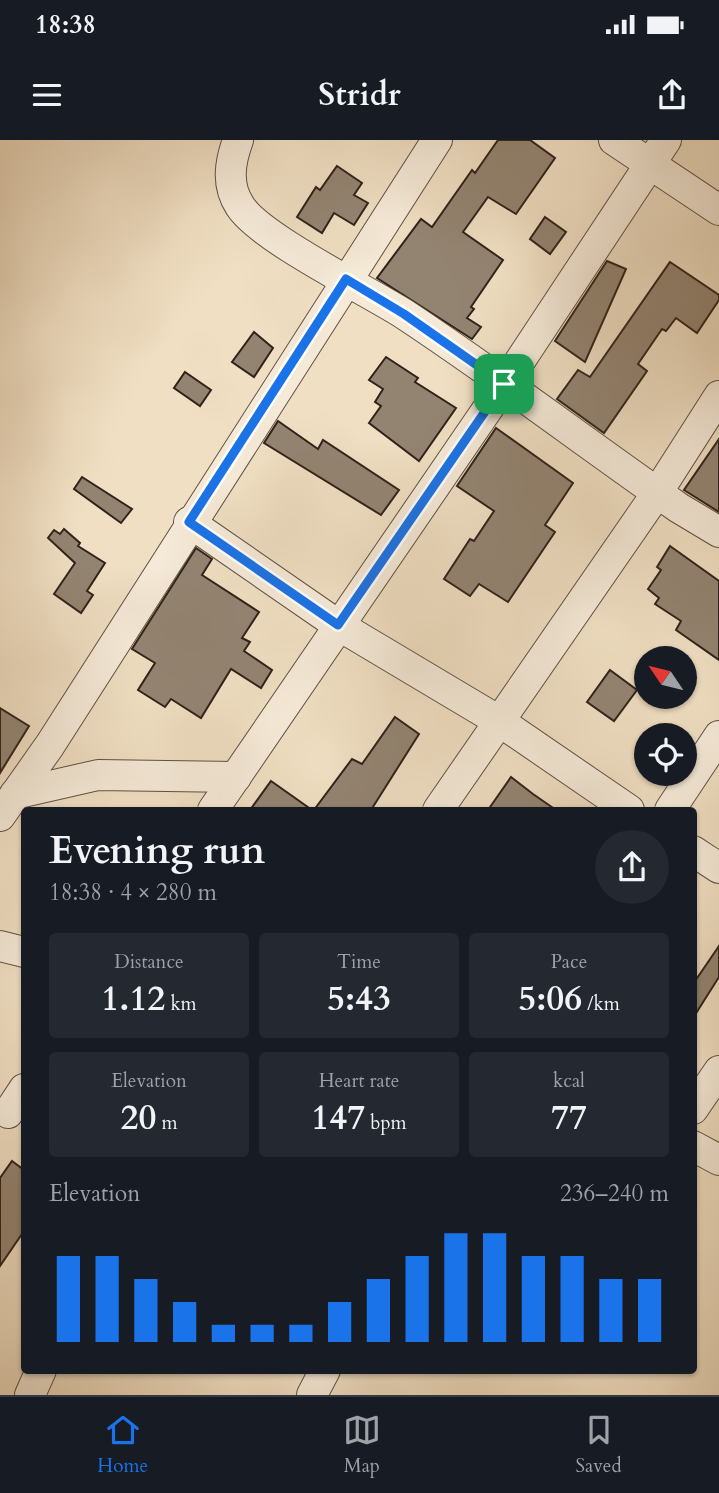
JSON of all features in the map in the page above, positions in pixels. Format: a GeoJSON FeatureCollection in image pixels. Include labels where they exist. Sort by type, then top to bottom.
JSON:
{"type":"FeatureCollection","features":[{"type":"Feature","properties":{"kind":"street"},"geometry":{"type":"LineString","coordinates":[[238,140],[230,161],[231,186],[240,208],[269,233],[404,314],[657,493],[719,532]]}},
{"type":"Feature","properties":{"kind":"street"},"geometry":{"type":"LineString","coordinates":[[8,805],[50,745],[189,522],[437,140]]}},
{"type":"Feature","properties":{"kind":"street"},"geometry":{"type":"LineString","coordinates":[[614,140],[658,152],[719,211]]}},
{"type":"Feature","properties":{"kind":"street"},"geometry":{"type":"LineString","coordinates":[[215,807],[504,384],[658,152]]}},
{"type":"Feature","properties":{"kind":"street"},"geometry":{"type":"LineString","coordinates":[[440,807],[657,493],[719,396]]}},
{"type":"Feature","properties":{"kind":"street"},"geometry":{"type":"LineString","coordinates":[[189,522],[338,625],[499,721],[625,807]]}},
{"type":"Feature","properties":{"kind":"street"},"geometry":{"type":"LineString","coordinates":[[672,807],[719,736]]}},
{"type":"Feature","properties":{"kind":"street"},"geometry":{"type":"LineString","coordinates":[[8,805],[98,775],[236,777]]}},
{"type":"Feature","properties":{"kind":"street"},"geometry":{"type":"LineString","coordinates":[[697,853],[719,867]]}},
{"type":"Feature","properties":{"kind":"street"},"geometry":{"type":"LineString","coordinates":[[0,946],[21,951]]}},
{"type":"Feature","properties":{"kind":"street"},"geometry":{"type":"LineString","coordinates":[[697,1103],[719,1071]]}},
{"type":"Feature","properties":{"kind":"street"},"geometry":{"type":"LineString","coordinates":[[697,1148],[719,1160]]}},
{"type":"Feature","properties":{"kind":"street"},"geometry":{"type":"LineString","coordinates":[[30,1395],[39,1374]]}},
{"type":"Feature","properties":{"kind":"street"},"geometry":{"type":"LineString","coordinates":[[312,1395],[323,1374]]}},
{"type":"Feature","properties":{"kind":"building"},"geometry":{"type":"Polygon","coordinates":[[[498,140],[530,140],[555,158],[516,214],[488,197],[463,232],[503,260],[471,307],[474,309],[467,318],[481,327],[472,339],[377,278],[421,219],[432,227],[472,170],[475,173],[498,140]]]}},
{"type":"Feature","properties":{"kind":"building"},"geometry":{"type":"Polygon","coordinates":[[[337,166],[362,183],[354,195],[368,203],[354,225],[334,213],[322,233],[297,217],[316,187],[320,190],[337,166]]]}},
{"type":"Feature","properties":{"kind":"building"},"geometry":{"type":"Polygon","coordinates":[[[545,217],[566,232],[550,254],[530,239],[545,217]]]}},
{"type":"Feature","properties":{"kind":"building"},"geometry":{"type":"Polygon","coordinates":[[[607,261],[626,269],[585,362],[555,341],[607,261]]]}},
{"type":"Feature","properties":{"kind":"building"},"geometry":{"type":"Polygon","coordinates":[[[670,262],[719,295],[719,300],[697,333],[676,318],[666,331],[662,329],[638,364],[647,371],[604,433],[557,399],[578,370],[590,377],[670,262]]]}},
{"type":"Feature","properties":{"kind":"building"},"geometry":{"type":"Polygon","coordinates":[[[254,332],[273,348],[254,377],[232,362],[254,332]]]}},
{"type":"Feature","properties":{"kind":"building"},"geometry":{"type":"Polygon","coordinates":[[[386,357],[418,378],[415,382],[456,408],[419,461],[369,423],[381,406],[375,402],[383,389],[369,380],[386,357]]]}},
{"type":"Feature","properties":{"kind":"building"},"geometry":{"type":"Polygon","coordinates":[[[185,372],[211,390],[200,406],[174,388],[185,372]]]}},
{"type":"Feature","properties":{"kind":"building"},"geometry":{"type":"Polygon","coordinates":[[[278,421],[318,449],[323,440],[399,490],[381,515],[264,443],[278,421]]]}},
{"type":"Feature","properties":{"kind":"building"},"geometry":{"type":"Polygon","coordinates":[[[496,428],[573,483],[545,525],[555,532],[508,602],[479,584],[470,596],[444,579],[470,539],[474,541],[494,511],[457,486],[496,428]]]}},
{"type":"Feature","properties":{"kind":"building"},"geometry":{"type":"Polygon","coordinates":[[[719,439],[719,512],[684,490],[719,439]]]}},
{"type":"Feature","properties":{"kind":"building"},"geometry":{"type":"Polygon","coordinates":[[[82,477],[132,509],[121,523],[74,489],[82,477]]]}},
{"type":"Feature","properties":{"kind":"building"},"geometry":{"type":"Polygon","coordinates":[[[64,529],[80,543],[78,546],[105,563],[87,591],[93,595],[81,613],[54,594],[75,563],[48,538],[54,530],[60,534],[64,529]]]}},
{"type":"Feature","properties":{"kind":"building"},"geometry":{"type":"Polygon","coordinates":[[[670,546],[719,581],[719,660],[676,630],[681,621],[655,604],[659,598],[648,589],[661,570],[657,567],[670,546]]]}},
{"type":"Feature","properties":{"kind":"building"},"geometry":{"type":"Polygon","coordinates":[[[196,548],[212,559],[202,575],[259,612],[242,638],[250,642],[244,651],[272,670],[261,688],[231,669],[201,718],[171,699],[165,707],[138,690],[155,663],[132,649],[196,548]]]}},
{"type":"Feature","properties":{"kind":"building"},"geometry":{"type":"Polygon","coordinates":[[[610,670],[634,688],[634,694],[614,721],[587,702],[610,670]]]}},
{"type":"Feature","properties":{"kind":"building"},"geometry":{"type":"Polygon","coordinates":[[[0,708],[29,726],[0,773],[0,708]]]}},
{"type":"Feature","properties":{"kind":"building"},"geometry":{"type":"Polygon","coordinates":[[[395,717],[419,734],[373,807],[316,807],[352,759],[362,764],[395,717]]]}},
{"type":"Feature","properties":{"kind":"building"},"geometry":{"type":"Polygon","coordinates":[[[511,777],[552,807],[490,807],[511,777]]]}},
{"type":"Feature","properties":{"kind":"building"},"geometry":{"type":"Polygon","coordinates":[[[271,781],[308,807],[252,807],[271,781]]]}},
{"type":"Feature","properties":{"kind":"building"},"geometry":{"type":"Polygon","coordinates":[[[719,946],[719,977],[697,1012],[697,978],[719,946]]]}},
{"type":"Feature","properties":{"kind":"building"},"geometry":{"type":"Polygon","coordinates":[[[12,1161],[21,1168],[21,1235],[0,1266],[0,1178],[12,1161]]]}},
{"type":"Feature","properties":{"kind":"route"},"geometry":{"type":"LineString","coordinates":[[346,279],[404,314],[504,384],[338,625],[189,522],[346,279]]}}]}
